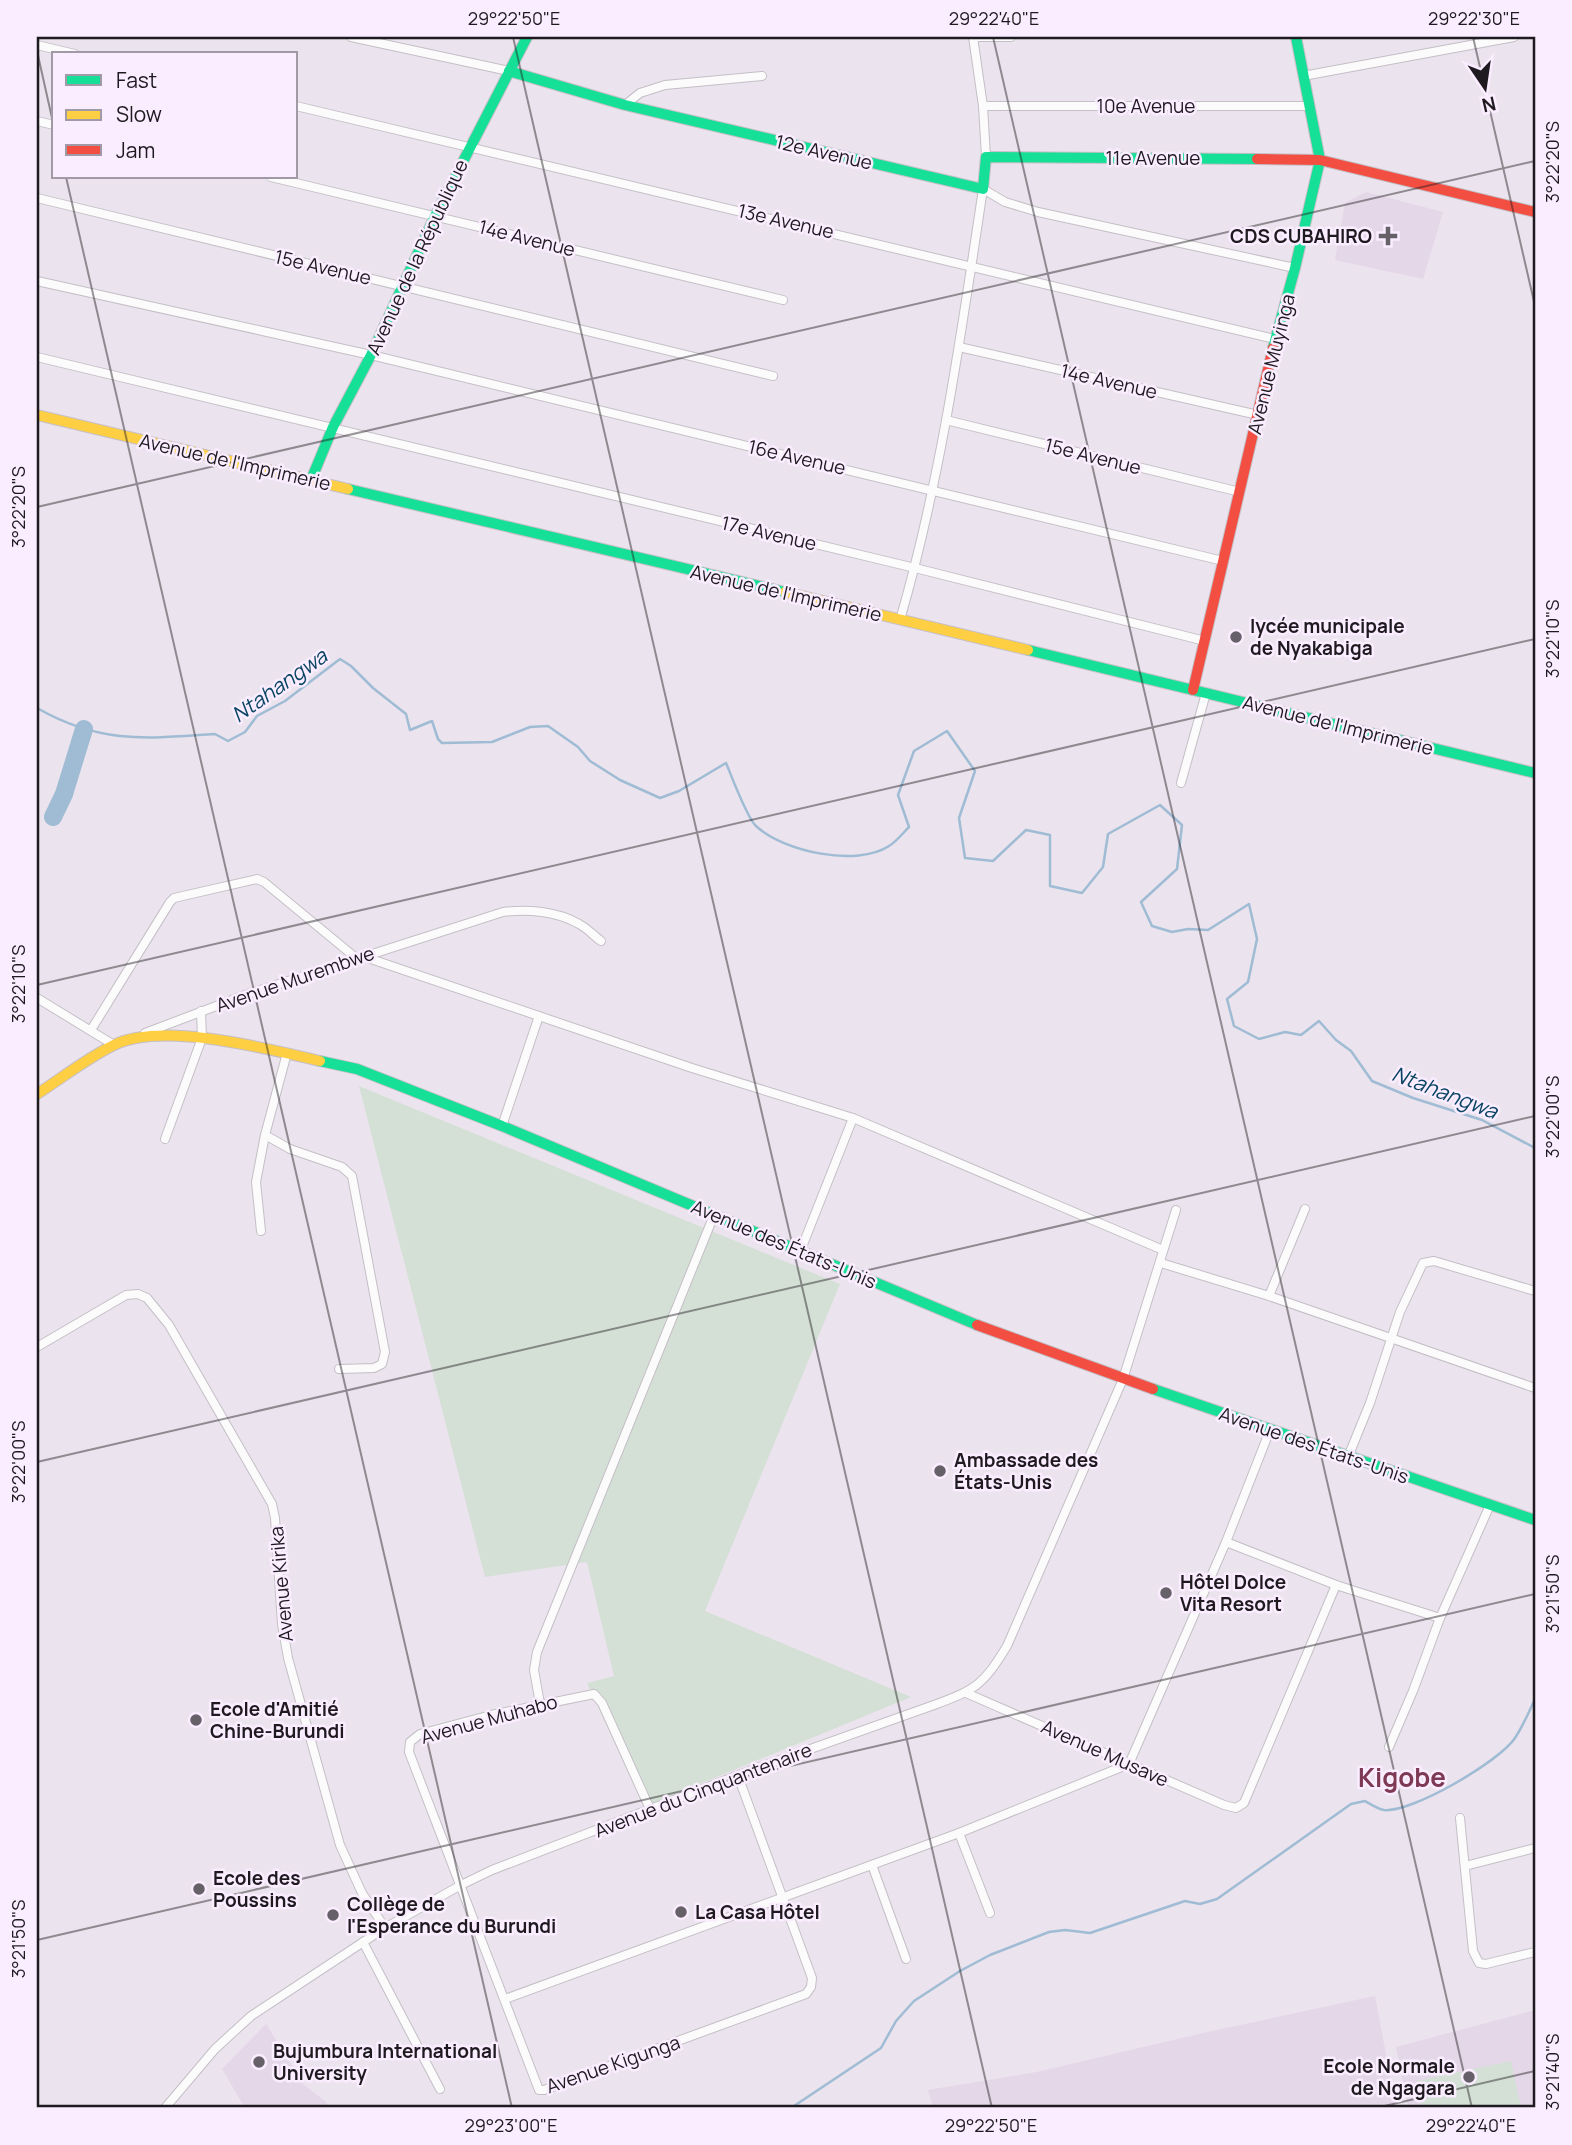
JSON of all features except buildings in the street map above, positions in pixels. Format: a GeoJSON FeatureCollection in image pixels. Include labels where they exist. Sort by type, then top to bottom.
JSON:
{"type":"FeatureCollection","features":[{"type":"Feature","properties":{"kind":"street","name":"12e Avenue"},"geometry":{"type":"LineString","coordinates":[[351,37],[509,71],[625,105],[983,189],[1005,202],[1038,212],[1295,268]]}},
{"type":"Feature","properties":{"kind":"street","name":"Avenue de la République"},"geometry":{"type":"LineString","coordinates":[[310,480],[435,216],[527,37]]}},
{"type":"Feature","properties":{"kind":"street"},"geometry":{"type":"LineString","coordinates":[[900,620],[934,490],[983,189],[986,157],[983,106],[973,37],[1011,37]]}},
{"type":"Feature","properties":{"kind":"street","name":"Avenue Muyinga"},"geometry":{"type":"LineString","coordinates":[[1194,690],[1275,339],[1295,268],[1320,159],[1296,37]]}},
{"type":"Feature","properties":{"kind":"street"},"geometry":{"type":"LineString","coordinates":[[1303,76],[1514,37]]}},
{"type":"Feature","properties":{"kind":"street"},"geometry":{"type":"LineString","coordinates":[[37,45],[67,52]]}},
{"type":"Feature","properties":{"kind":"street"},"geometry":{"type":"LineString","coordinates":[[625,105],[640,93],[664,85],[762,76]]}},
{"type":"Feature","properties":{"kind":"street","name":"13e Avenue"},"geometry":{"type":"LineString","coordinates":[[298,106],[1275,339]]}},
{"type":"Feature","properties":{"kind":"street","name":"10e Avenue"},"geometry":{"type":"LineString","coordinates":[[983,106],[1309,106]]}},
{"type":"Feature","properties":{"kind":"street","name":"11e Avenue"},"geometry":{"type":"LineString","coordinates":[[986,157],[1320,159],[1535,212]]}},
{"type":"Feature","properties":{"kind":"street","name":"14e Avenue"},"geometry":{"type":"LineString","coordinates":[[275,178],[783,300]]}},
{"type":"Feature","properties":{"kind":"street","name":"15e Avenue"},"geometry":{"type":"LineString","coordinates":[[37,198],[773,376]]}},
{"type":"Feature","properties":{"kind":"street","name":"16e Avenue"},"geometry":{"type":"LineString","coordinates":[[37,281],[371,355],[1223,561]]}},
{"type":"Feature","properties":{"kind":"street","name":"14e Avenue"},"geometry":{"type":"LineString","coordinates":[[959,347],[1258,415]]}},
{"type":"Feature","properties":{"kind":"street","name":"17e Avenue"},"geometry":{"type":"LineString","coordinates":[[37,357],[915,568],[1205,641]]}},
{"type":"Feature","properties":{"kind":"street","name":"Avenue de l'Imprimerie"},"geometry":{"type":"LineString","coordinates":[[37,415],[1535,773]]}},
{"type":"Feature","properties":{"kind":"street","name":"15e Avenue"},"geometry":{"type":"LineString","coordinates":[[946,420],[1240,492]]}},
{"type":"Feature","properties":{"kind":"street"},"geometry":{"type":"LineString","coordinates":[[1181,783],[1206,693]]}},
{"type":"Feature","properties":{"kind":"street"},"geometry":{"type":"LineString","coordinates":[[91,1030],[174,898],[257,879],[264,881],[359,957],[692,1068],[853,1118],[1163,1250]]}},
{"type":"Feature","properties":{"kind":"street","name":"Avenue Murembwe"},"geometry":{"type":"LineString","coordinates":[[133,1038],[201,1011],[359,957],[503,912],[526,909],[564,917],[580,924],[601,941]]}},
{"type":"Feature","properties":{"kind":"street"},"geometry":{"type":"LineString","coordinates":[[37,998],[114,1045]]}},
{"type":"Feature","properties":{"kind":"street"},"geometry":{"type":"LineString","coordinates":[[165,1139],[202,1038],[201,1011]]}},
{"type":"Feature","properties":{"kind":"street"},"geometry":{"type":"LineString","coordinates":[[502,1126],[539,1016]]}},
{"type":"Feature","properties":{"kind":"street","name":"Avenue des États-Unis"},"geometry":{"type":"LineString","coordinates":[[37,1094],[114,1045],[157,1034],[202,1038],[287,1052],[364,1071],[502,1126],[943,1312],[1123,1379],[1535,1520]]}},
{"type":"Feature","properties":{"kind":"street"},"geometry":{"type":"LineString","coordinates":[[261,1231],[256,1182],[265,1135],[287,1052]]}},
{"type":"Feature","properties":{"kind":"street"},"geometry":{"type":"LineString","coordinates":[[800,1252],[853,1118]]}},
{"type":"Feature","properties":{"kind":"street"},"geometry":{"type":"LineString","coordinates":[[265,1135],[290,1149],[342,1167],[354,1181],[386,1356],[382,1364],[374,1368],[339,1369]]}},
{"type":"Feature","properties":{"kind":"street"},"geometry":{"type":"LineString","coordinates":[[1269,1296],[1305,1209]]}},
{"type":"Feature","properties":{"kind":"street","name":"Avenue du Cinquantenaire"},"geometry":{"type":"LineString","coordinates":[[165,2108],[215,2049],[248,2018],[385,1928],[461,1885],[492,1870],[650,1809],[967,1693],[988,1676],[1007,1646],[1123,1379],[1176,1210]]}},
{"type":"Feature","properties":{"kind":"street"},"geometry":{"type":"LineString","coordinates":[[540,1704],[534,1670],[537,1653],[714,1215]]}},
{"type":"Feature","properties":{"kind":"street"},"geometry":{"type":"LineString","coordinates":[[1348,1457],[1370,1404],[1400,1312],[1423,1263],[1434,1261],[1535,1291]]}},
{"type":"Feature","properties":{"kind":"street"},"geometry":{"type":"LineString","coordinates":[[1161,1263],[1269,1296],[1535,1388]]}},
{"type":"Feature","properties":{"kind":"street","name":"Avenue Kirika"},"geometry":{"type":"LineString","coordinates":[[37,1347],[126,1295],[138,1294],[147,1298],[186,1351],[272,1504],[282,1624],[288,1658],[340,1845],[362,1893],[385,1928]]}},
{"type":"Feature","properties":{"kind":"street"},"geometry":{"type":"LineString","coordinates":[[505,1999],[959,1833],[1129,1764],[1226,1542],[1270,1430]]}},
{"type":"Feature","properties":{"kind":"street"},"geometry":{"type":"LineString","coordinates":[[1389,1747],[1489,1504]]}},
{"type":"Feature","properties":{"kind":"street"},"geometry":{"type":"LineString","coordinates":[[1226,1542],[1336,1585],[1440,1618]]}},
{"type":"Feature","properties":{"kind":"street","name":"Avenue Musave"},"geometry":{"type":"LineString","coordinates":[[967,1693],[1236,1808],[1244,1802],[1336,1585]]}},
{"type":"Feature","properties":{"kind":"street","name":"Avenue Muhabo"},"geometry":{"type":"LineString","coordinates":[[461,1885],[409,1752],[410,1742],[420,1734],[591,1694],[598,1698],[650,1809]]}},
{"type":"Feature","properties":{"kind":"street"},"geometry":{"type":"LineString","coordinates":[[737,1776],[781,1897]]}},
{"type":"Feature","properties":{"kind":"street"},"geometry":{"type":"LineString","coordinates":[[1460,1818],[1473,1951],[1479,1963],[1486,1964],[1535,1952]]}},
{"type":"Feature","properties":{"kind":"street"},"geometry":{"type":"LineString","coordinates":[[959,1833],[990,1913]]}},
{"type":"Feature","properties":{"kind":"street"},"geometry":{"type":"LineString","coordinates":[[1465,1866],[1535,1848]]}},
{"type":"Feature","properties":{"kind":"street"},"geometry":{"type":"LineString","coordinates":[[873,1865],[906,1959]]}},
{"type":"Feature","properties":{"kind":"street","name":"Avenue Kigunga"},"geometry":{"type":"LineString","coordinates":[[461,1885],[537,2088],[543,2091],[806,1994],[811,1987],[812,1978],[781,1897]]}},
{"type":"Feature","properties":{"kind":"street"},"geometry":{"type":"LineString","coordinates":[[363,1942],[440,2089]]}},
{"type":"Feature","properties":{"kind":"shaded area","name":"CDS CUBAHIRO"},"geometry":{"type":"Polygon","coordinates":[[[1366,192],[1443,212],[1423,279],[1335,260],[1345,203],[1366,192]]]}},
{"type":"Feature","properties":{"kind":"shaded area"},"geometry":{"type":"Polygon","coordinates":[[[359,1086],[840,1284],[705,1611],[911,1697],[644,1807],[587,1683],[614,1676],[587,1562],[485,1577],[359,1086]]]}},
{"type":"Feature","properties":{"kind":"shaded area"},"geometry":{"type":"Polygon","coordinates":[[[1375,1996],[1396,2108],[933,2108],[928,2090],[1037,2072],[1375,1996]]]}},
{"type":"Feature","properties":{"kind":"shaded area","name":"Ecole Normale de Ngagara"},"geometry":{"type":"Polygon","coordinates":[[[1535,2010],[1535,2108],[1408,2108],[1396,2047],[1535,2010]]]}},
{"type":"Feature","properties":{"kind":"shaded area","name":"Bujumbura International University"},"geometry":{"type":"Polygon","coordinates":[[[266,2024],[304,2085],[325,2101],[329,2108],[245,2108],[222,2069],[266,2024]]]}},
{"type":"Feature","properties":{"kind":"shaded area"},"geometry":{"type":"Polygon","coordinates":[[[1511,2061],[1521,2108],[1422,2108],[1416,2081],[1511,2061]]]}},
{"type":"Feature","properties":{"kind":"waterway","name":"Ntahangwa"},"geometry":{"type":"LineString","coordinates":[[37,708],[60,720],[103,733],[145,737],[215,734],[228,741],[245,732],[257,716],[285,701],[340,659],[406,714],[410,730],[432,721],[442,743],[492,742],[530,727],[548,726],[578,747],[590,761],[620,780],[660,798],[679,791],[726,763],[744,806],[756,826],[784,843],[821,854],[840,856],[875,852],[892,844],[909,827],[898,795],[914,751],[947,731],[975,771],[959,818],[965,858],[993,861],[1026,830],[1050,835],[1050,886],[1082,893],[1103,867],[1108,834],[1160,805],[1182,825],[1177,869],[1141,902],[1152,926],[1172,932],[1188,929],[1208,930],[1249,904],[1257,939],[1248,982],[1227,999],[1234,1026],[1259,1039],[1285,1032],[1301,1035],[1319,1021],[1336,1040],[1351,1051],[1372,1081],[1413,1098],[1482,1120],[1535,1148]]}},
{"type":"Feature","properties":{"kind":"waterway"},"geometry":{"type":"LineString","coordinates":[[53,817],[64,794],[84,729]]}},
{"type":"Feature","properties":{"kind":"waterway"},"geometry":{"type":"LineString","coordinates":[[791,2108],[881,2048],[896,2021],[914,2001],[960,1971],[990,1955],[1049,1932],[1065,1930],[1090,1933],[1185,1901],[1200,1904],[1217,1899],[1351,1804],[1365,1801],[1384,1810],[1397,1809],[1434,1795],[1474,1772],[1515,1738],[1535,1699]]}},
{"type":"Feature","properties":{"kind":"traffic: fast"},"geometry":{"type":"LineString","coordinates":[[311,480],[333,427],[371,355],[435,216],[527,37]]}},
{"type":"Feature","properties":{"kind":"traffic: fast"},"geometry":{"type":"LineString","coordinates":[[1273,348],[1320,160],[1296,37]]}},
{"type":"Feature","properties":{"kind":"traffic: fast"},"geometry":{"type":"LineString","coordinates":[[509,71],[625,105],[983,189],[986,157],[1257,159]]}},
{"type":"Feature","properties":{"kind":"traffic: fast"},"geometry":{"type":"LineString","coordinates":[[348,489],[785,592]]}},
{"type":"Feature","properties":{"kind":"traffic: fast"},"geometry":{"type":"LineString","coordinates":[[1028,650],[1535,773]]}},
{"type":"Feature","properties":{"kind":"traffic: fast"},"geometry":{"type":"LineString","coordinates":[[320,1061],[357,1069],[502,1126],[977,1325]]}},
{"type":"Feature","properties":{"kind":"traffic: fast"},"geometry":{"type":"LineString","coordinates":[[1153,1389],[1535,1520]]}},
{"type":"Feature","properties":{"kind":"traffic: slow"},"geometry":{"type":"LineString","coordinates":[[37,415],[348,489]]}},
{"type":"Feature","properties":{"kind":"traffic: slow"},"geometry":{"type":"LineString","coordinates":[[785,592],[1028,650]]}},
{"type":"Feature","properties":{"kind":"traffic: slow"},"geometry":{"type":"LineString","coordinates":[[37,1094],[104,1050],[135,1038],[187,1036],[245,1044],[320,1061]]}},
{"type":"Feature","properties":{"kind":"traffic: jam"},"geometry":{"type":"LineString","coordinates":[[1257,159],[1320,160],[1535,212]]}},
{"type":"Feature","properties":{"kind":"traffic: jam"},"geometry":{"type":"LineString","coordinates":[[1193,690],[1273,348]]}},
{"type":"Feature","properties":{"kind":"traffic: jam"},"geometry":{"type":"LineString","coordinates":[[977,1325],[1153,1389]]}},
{"type":"Feature","properties":{"kind":"place","name":"CDS CUBAHIRO"},"geometry":{"type":"Point","coordinates":[1388,236]}},
{"type":"Feature","properties":{"kind":"place","name":"lycée municipale de Nyakabiga"},"geometry":{"type":"Point","coordinates":[1236,637]}},
{"type":"Feature","properties":{"kind":"place","name":"Ambassade des États-Unis"},"geometry":{"type":"Point","coordinates":[940,1471]}},
{"type":"Feature","properties":{"kind":"place","name":"Hôtel Dolce Vita Resort"},"geometry":{"type":"Point","coordinates":[1166,1593]}},
{"type":"Feature","properties":{"kind":"place","name":"Ecole d'Amitié Chine-Burundi"},"geometry":{"type":"Point","coordinates":[196,1720]}},
{"type":"Feature","properties":{"kind":"place","name":"Ecole des Poussins"},"geometry":{"type":"Point","coordinates":[199,1889]}},
{"type":"Feature","properties":{"kind":"place","name":"La Casa Hôtel"},"geometry":{"type":"Point","coordinates":[681,1912]}},
{"type":"Feature","properties":{"kind":"place","name":"Collège de l'Esperance du Burundi"},"geometry":{"type":"Point","coordinates":[333,1915]}},
{"type":"Feature","properties":{"kind":"place","name":"Bujumbura International University"},"geometry":{"type":"Point","coordinates":[259,2062]}},
{"type":"Feature","properties":{"kind":"place","name":"Ecole Normale de Ngagara"},"geometry":{"type":"Point","coordinates":[1469,2077]}},
{"type":"Feature","properties":{"kind":"district","name":"Kigobe"},"geometry":{"type":"Point","coordinates":[1402,1777]}}]}
